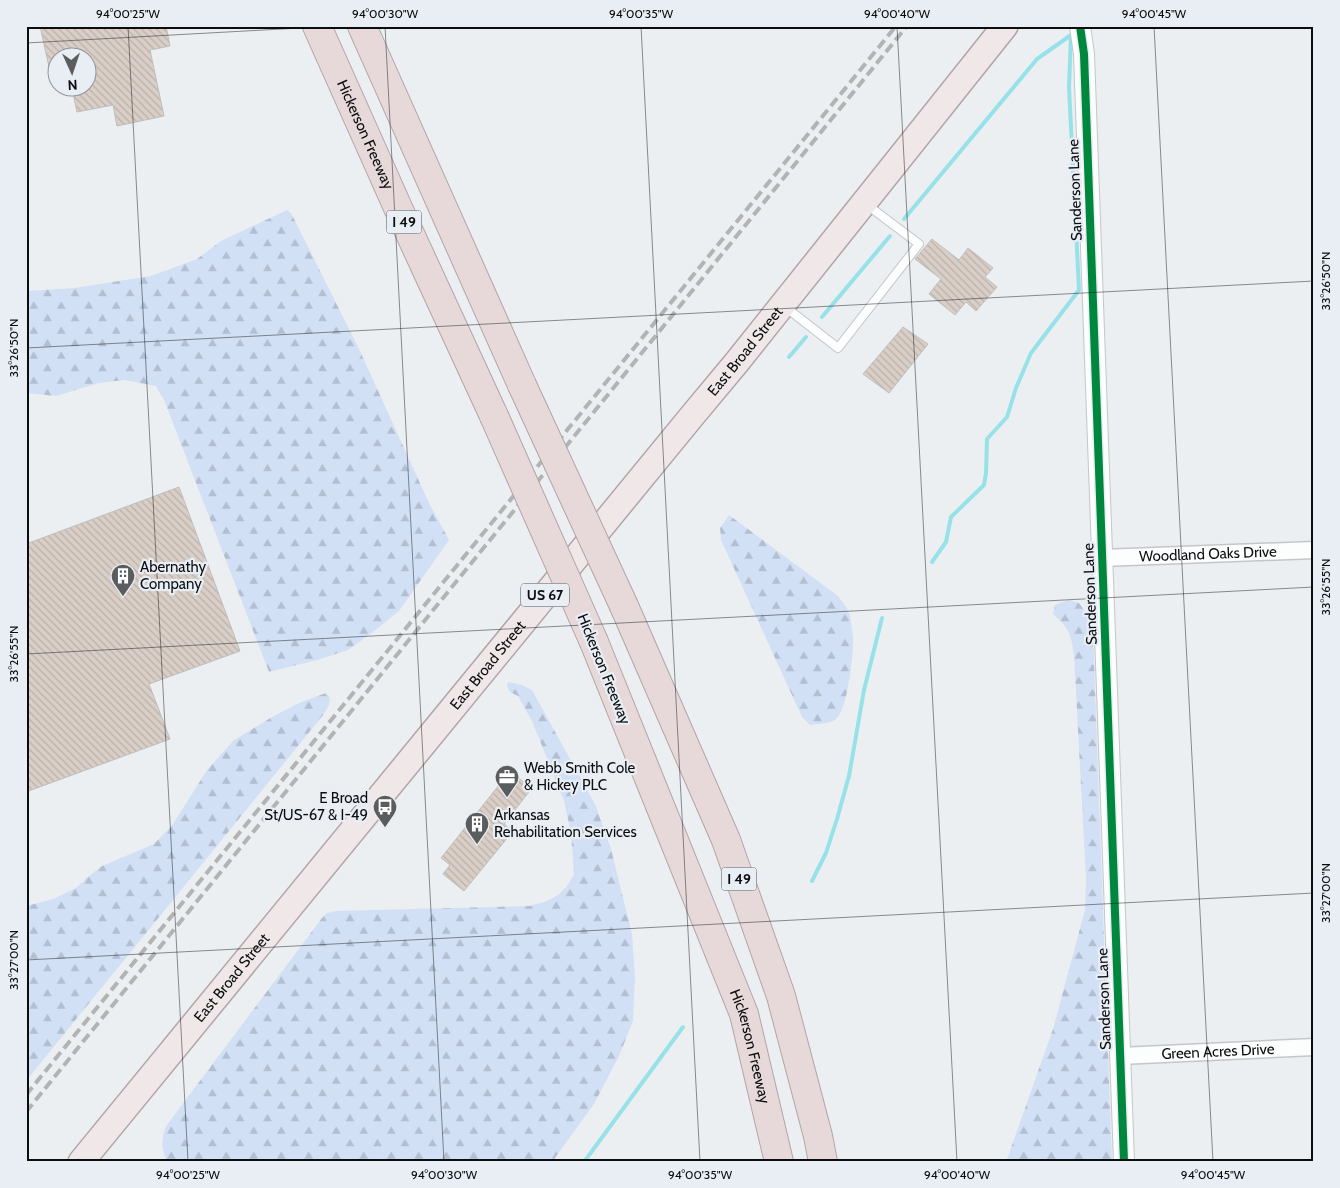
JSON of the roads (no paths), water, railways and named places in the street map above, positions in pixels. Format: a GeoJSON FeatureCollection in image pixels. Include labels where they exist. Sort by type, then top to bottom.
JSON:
{"type":"FeatureCollection","features":[{"type":"Feature","properties":{"kind":"highway","name":"Hickerson Freeway"},"geometry":{"type":"LineString","coordinates":[[317,26],[594,642],[744,1014],[779,1162]]}},
{"type":"Feature","properties":{"kind":"highway","name":"I 49"},"geometry":{"type":"LineString","coordinates":[[362,26],[522,385],[624,606],[726,840],[780,996],[818,1136],[823,1162]]}},
{"type":"Feature","properties":{"kind":"highway"},"geometry":{"type":"LineString","coordinates":[[372,26],[434,184]]}},
{"type":"Feature","properties":{"kind":"main road","name":"East Broad Street"},"geometry":{"type":"LineString","coordinates":[[81,1162],[737,362],[1005,26]]}},
{"type":"Feature","properties":{"kind":"street","name":"Sanderson Lane"},"geometry":{"type":"LineString","coordinates":[[1080,26],[1084,54],[1124,1162]]}},
{"type":"Feature","properties":{"kind":"street","name":"Woodland Oaks Drive"},"geometry":{"type":"LineString","coordinates":[[1102,558],[1314,550]]}},
{"type":"Feature","properties":{"kind":"street","name":"Green Acres Drive"},"geometry":{"type":"LineString","coordinates":[[1120,1056],[1314,1047]]}},
{"type":"Feature","properties":{"kind":"lane"},"geometry":{"type":"LineString","coordinates":[[782,305],[838,348],[919,244],[865,203]]}},
{"type":"Feature","properties":{"kind":"waterway"},"geometry":{"type":"LineString","coordinates":[[904,219],[1037,59],[1071,35]]}},
{"type":"Feature","properties":{"kind":"waterway"},"geometry":{"type":"LineString","coordinates":[[932,562],[946,542],[951,517],[984,485],[987,439],[1007,417],[1016,388],[1031,353],[1079,290],[1069,87],[1071,35]]}},
{"type":"Feature","properties":{"kind":"waterway"},"geometry":{"type":"LineString","coordinates":[[822,317],[890,236]]}},
{"type":"Feature","properties":{"kind":"waterway"},"geometry":{"type":"LineString","coordinates":[[789,357],[806,337]]}},
{"type":"Feature","properties":{"kind":"waterway"},"geometry":{"type":"LineString","coordinates":[[812,881],[826,853],[849,776],[864,690],[882,618]]}},
{"type":"Feature","properties":{"kind":"waterway"},"geometry":{"type":"LineString","coordinates":[[584,1162],[683,1027]]}},
{"type":"Feature","properties":{"kind":"railway"},"geometry":{"type":"LineString","coordinates":[[26,1095],[896,26]]}},
{"type":"Feature","properties":{"kind":"railway"},"geometry":{"type":"LineString","coordinates":[[26,1112],[907,26]]}},
{"type":"Feature","properties":{"kind":"place","name":"Abernathy Company"},"geometry":{"type":"Point","coordinates":[123,597]}},
{"type":"Feature","properties":{"kind":"place","name":"Webb Smith Cole & Hickey PLC"},"geometry":{"type":"Point","coordinates":[507,798]}},
{"type":"Feature","properties":{"kind":"place","name":"E Broad St/US-67 & I-49"},"geometry":{"type":"Point","coordinates":[385,828]}},
{"type":"Feature","properties":{"kind":"place","name":"Arkansas Rehabilitation Services"},"geometry":{"type":"Point","coordinates":[477,845]}}]}
